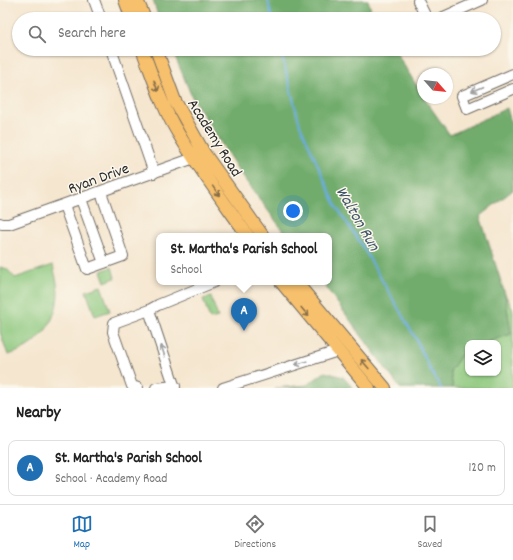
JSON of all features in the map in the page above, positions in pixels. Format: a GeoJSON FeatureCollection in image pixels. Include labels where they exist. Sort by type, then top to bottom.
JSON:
{"type":"FeatureCollection","features":[{"type":"Feature","properties":{"kind":"main road"},"geometry":{"type":"LineString","coordinates":[[125,0],[129,12]]}},
{"type":"Feature","properties":{"kind":"main road"},"geometry":{"type":"LineString","coordinates":[[138,0],[142,12]]}},
{"type":"Feature","properties":{"kind":"main road","name":"Academy Road"},"geometry":{"type":"LineString","coordinates":[[145,56],[160,98],[178,132],[261,233]]}},
{"type":"Feature","properties":{"kind":"main road","name":"Academy Road"},"geometry":{"type":"LineString","coordinates":[[159,56],[175,101],[199,156],[246,233]]}},
{"type":"Feature","properties":{"kind":"main road"},"geometry":{"type":"LineString","coordinates":[[283,285],[369,388]]}},
{"type":"Feature","properties":{"kind":"main road"},"geometry":{"type":"LineString","coordinates":[[299,285],[385,388]]}},
{"type":"Feature","properties":{"kind":"main road"},"geometry":{"type":"LineString","coordinates":[[338,351],[348,343]]}},
{"type":"Feature","properties":{"kind":"lane"},"geometry":{"type":"LineString","coordinates":[[94,0],[98,12]]}},
{"type":"Feature","properties":{"kind":"lane"},"geometry":{"type":"LineString","coordinates":[[455,12],[482,0]]}},
{"type":"Feature","properties":{"kind":"lane"},"geometry":{"type":"LineString","coordinates":[[418,1],[424,12]]}},
{"type":"Feature","properties":{"kind":"lane"},"geometry":{"type":"LineString","coordinates":[[113,56],[154,173]]}},
{"type":"Feature","properties":{"kind":"lane"},"geometry":{"type":"LineString","coordinates":[[513,74],[462,96],[467,109],[513,88]]}},
{"type":"Feature","properties":{"kind":"lane","name":"Ryan Drive"},"geometry":{"type":"LineString","coordinates":[[1,223],[9,224],[199,156]]}},
{"type":"Feature","properties":{"kind":"lane"},"geometry":{"type":"LineString","coordinates":[[64,205],[87,269],[123,256],[101,192]]}},
{"type":"Feature","properties":{"kind":"lane"},"geometry":{"type":"LineString","coordinates":[[81,199],[104,263]]}},
{"type":"Feature","properties":{"kind":"lane"},"geometry":{"type":"LineString","coordinates":[[138,388],[132,386],[113,332],[114,323],[150,310],[158,305],[207,285]]}},
{"type":"Feature","properties":{"kind":"lane"},"geometry":{"type":"LineString","coordinates":[[150,310],[175,387],[156,388]]}},
{"type":"Feature","properties":{"kind":"lane"},"geometry":{"type":"LineString","coordinates":[[223,388],[338,351]]}},
{"type":"Feature","properties":{"kind":"green space"},"geometry":{"type":"Polygon","coordinates":[[[153,0],[368,0],[372,12],[157,12],[153,0]]]}},
{"type":"Feature","properties":{"kind":"green space"},"geometry":{"type":"Polygon","coordinates":[[[175,56],[398,56],[417,86],[417,104],[428,104],[450,135],[507,108],[513,130],[513,190],[480,216],[505,294],[511,334],[494,340],[465,340],[465,350],[450,371],[453,388],[400,388],[324,285],[332,285],[332,233],[285,233],[240,173],[192,97],[175,56]]]}},
{"type":"Feature","properties":{"kind":"green space"},"geometry":{"type":"Polygon","coordinates":[[[53,265],[58,293],[54,315],[44,333],[36,340],[28,346],[8,355],[0,332],[0,267],[7,269],[15,278],[53,265]]]}},
{"type":"Feature","properties":{"kind":"green space"},"geometry":{"type":"Polygon","coordinates":[[[112,267],[115,278],[105,282],[101,271],[112,267]]]}},
{"type":"Feature","properties":{"kind":"green space"},"geometry":{"type":"Polygon","coordinates":[[[101,286],[110,311],[95,316],[86,291],[101,286]]]}},
{"type":"Feature","properties":{"kind":"green space"},"geometry":{"type":"Polygon","coordinates":[[[505,294],[513,310],[513,388],[453,388],[450,371],[465,350],[465,376],[501,376],[501,340],[494,340],[511,334],[505,294]]]}},
{"type":"Feature","properties":{"kind":"green space"},"geometry":{"type":"Polygon","coordinates":[[[211,297],[218,317],[210,319],[203,299],[211,297]]]}},
{"type":"Feature","properties":{"kind":"green space"},"geometry":{"type":"Polygon","coordinates":[[[325,372],[343,377],[353,388],[274,388],[307,385],[325,372]]]}},
{"type":"Feature","properties":{"kind":"waterway","name":"Walton Run"},"geometry":{"type":"LineString","coordinates":[[268,0],[271,12]]}},
{"type":"Feature","properties":{"kind":"waterway","name":"Walton Run"},"geometry":{"type":"LineString","coordinates":[[282,56],[300,125],[337,208],[361,244],[416,339],[441,388]]}},
{"type":"Feature","properties":{"kind":"place","name":"St. Martha's Parish School"},"geometry":{"type":"Point","coordinates":[244,331]}}]}
